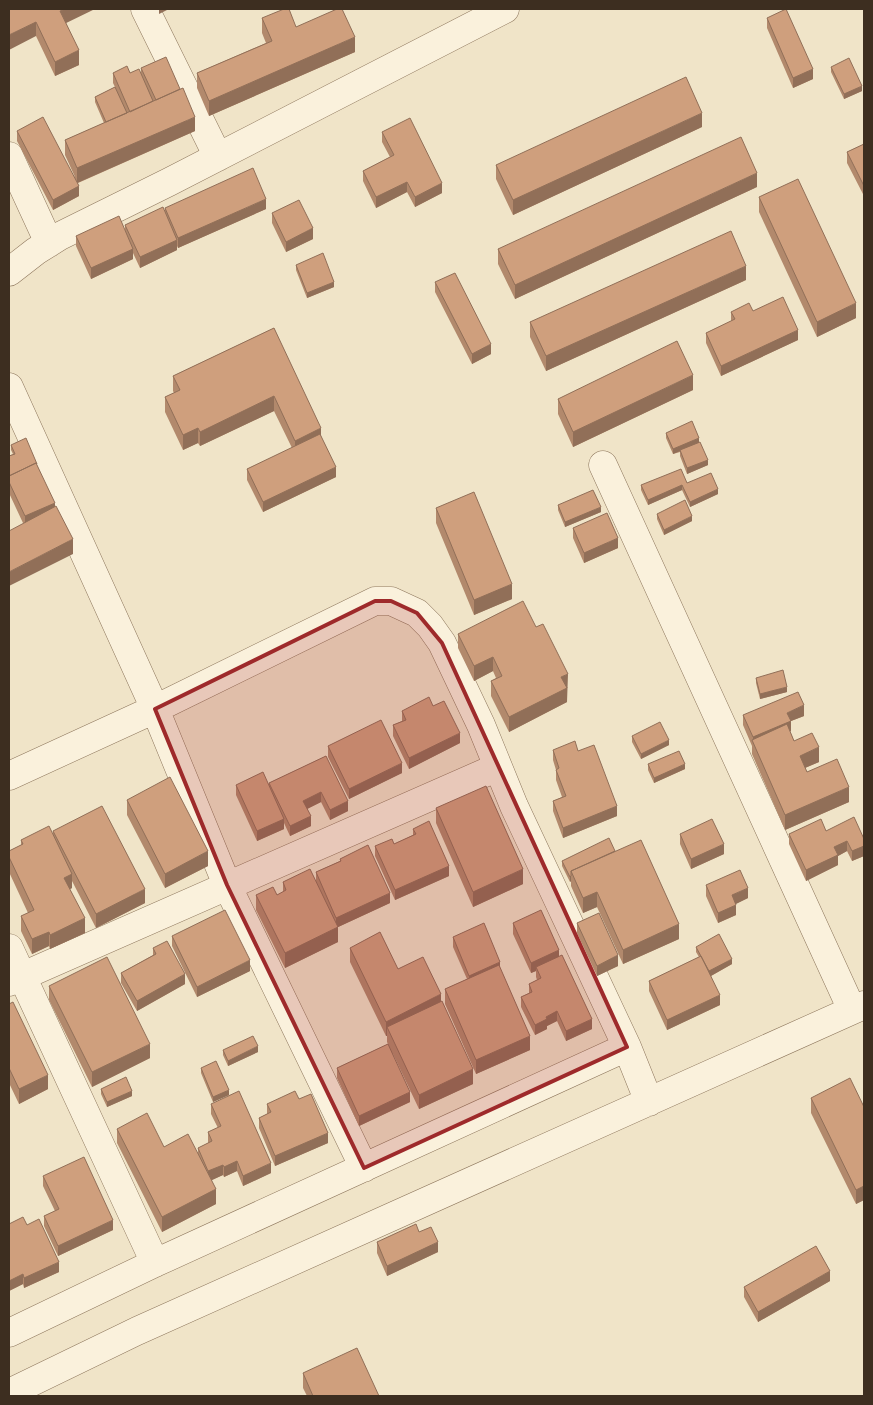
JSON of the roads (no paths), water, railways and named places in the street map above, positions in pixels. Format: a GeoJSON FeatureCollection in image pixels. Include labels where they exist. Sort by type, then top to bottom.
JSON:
{"type":"FeatureCollection","features":[{"type":"Feature","properties":{"kind":"street"},"geometry":{"type":"LineString","coordinates":[[145,9],[218,157]]}},
{"type":"Feature","properties":{"kind":"street"},"geometry":{"type":"LineString","coordinates":[[9,272],[60,236],[218,157],[498,10]]}},
{"type":"Feature","properties":{"kind":"street"},"geometry":{"type":"LineString","coordinates":[[9,156],[49,243]]}},
{"type":"Feature","properties":{"kind":"street"},"geometry":{"type":"LineString","coordinates":[[9,387],[155,709],[227,885],[364,1168]]}},
{"type":"Feature","properties":{"kind":"street"},"geometry":{"type":"LineString","coordinates":[[9,1393],[138,1331],[858,1008],[603,465]]}},
{"type":"Feature","properties":{"kind":"street"},"geometry":{"type":"LineString","coordinates":[[9,776],[155,709],[375,601],[391,601],[417,613],[430,626],[442,643],[481,725],[514,806],[627,1047],[649,1102]]}},
{"type":"Feature","properties":{"kind":"street"},"geometry":{"type":"LineString","coordinates":[[15,979],[498,766]]}},
{"type":"Feature","properties":{"kind":"street"},"geometry":{"type":"LineString","coordinates":[[9,948],[15,979],[155,1263]]}},
{"type":"Feature","properties":{"kind":"street"},"geometry":{"type":"LineString","coordinates":[[9,1333],[155,1263],[627,1047]]}}]}
